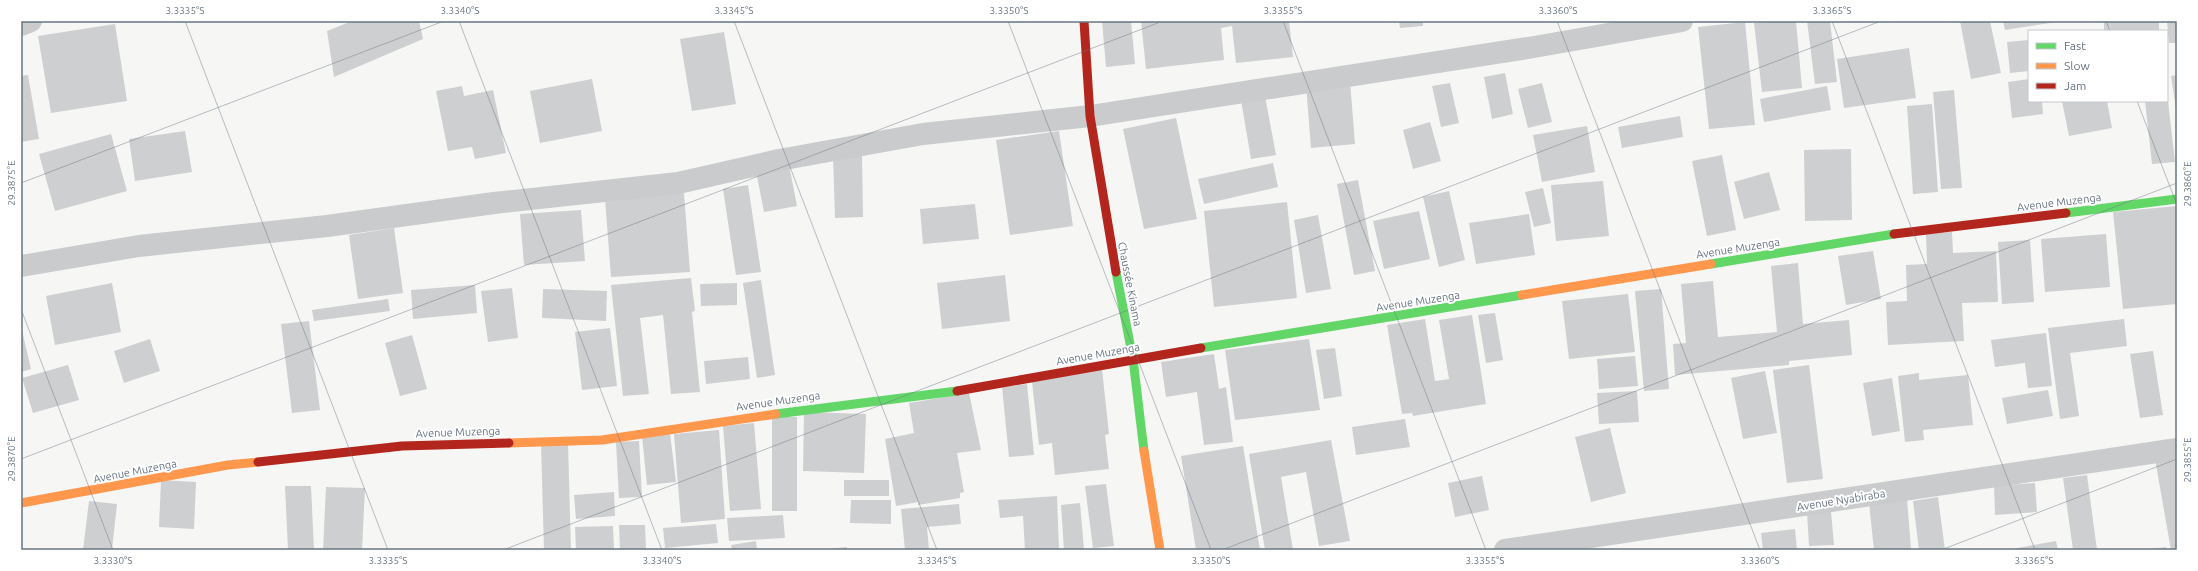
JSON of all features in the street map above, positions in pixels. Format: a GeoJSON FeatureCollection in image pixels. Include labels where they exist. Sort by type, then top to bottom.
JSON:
{"type":"FeatureCollection","features":[{"type":"Feature","properties":{"kind":"street"},"geometry":{"type":"LineString","coordinates":[[21,25],[31,21]]}},
{"type":"Feature","properties":{"kind":"street","name":"Chaussée Kinama"},"geometry":{"type":"LineString","coordinates":[[1084,21],[1090,116],[1112,252],[1133,359],[1148,479],[1160,550]]}},
{"type":"Feature","properties":{"kind":"street"},"geometry":{"type":"LineString","coordinates":[[21,266],[139,246],[327,226],[494,203],[678,183],[779,160],[923,134],[1090,116],[1534,47],[1682,21]]}},
{"type":"Feature","properties":{"kind":"street","name":"Avenue Muzenga"},"geometry":{"type":"LineString","coordinates":[[21,503],[228,466],[402,446],[602,440],[813,408],[979,388],[1133,359],[1895,234],[2177,199]]}},
{"type":"Feature","properties":{"kind":"street","name":"Avenue Nyabiraba"},"geometry":{"type":"LineString","coordinates":[[1505,550],[2177,449]]}},
{"type":"Feature","properties":{"kind":"building"},"geometry":{"type":"Polygon","coordinates":[[[352,21],[419,21],[423,39],[334,77],[327,31],[352,21]]]}},
{"type":"Feature","properties":{"kind":"building"},"geometry":{"type":"Polygon","coordinates":[[[1102,21],[1131,21],[1135,64],[1106,67],[1102,21]]]}},
{"type":"Feature","properties":{"kind":"building"},"geometry":{"type":"Polygon","coordinates":[[[1141,21],[1289,21],[1293,57],[1236,63],[1232,26],[1221,28],[1224,60],[1146,69],[1141,21]]]}},
{"type":"Feature","properties":{"kind":"building"},"geometry":{"type":"Polygon","coordinates":[[[1399,21],[1423,21],[1423,26],[1400,28],[1399,21]]]}},
{"type":"Feature","properties":{"kind":"building"},"geometry":{"type":"Polygon","coordinates":[[[1796,21],[1802,88],[1762,92],[1754,23],[1796,21]]]}},
{"type":"Feature","properties":{"kind":"building"},"geometry":{"type":"Polygon","coordinates":[[[1807,21],[1830,21],[1837,82],[1815,84],[1807,21]]]}},
{"type":"Feature","properties":{"kind":"building"},"geometry":{"type":"Polygon","coordinates":[[[1960,21],[1990,21],[2001,73],[1971,79],[1960,21]]]}},
{"type":"Feature","properties":{"kind":"building"},"geometry":{"type":"Polygon","coordinates":[[[2003,21],[2056,21],[2056,22],[2005,30],[2003,21]]]}},
{"type":"Feature","properties":{"kind":"building"},"geometry":{"type":"Polygon","coordinates":[[[2104,21],[2159,21],[2159,30],[2104,30],[2104,21]]]}},
{"type":"Feature","properties":{"kind":"building"},"geometry":{"type":"Polygon","coordinates":[[[2167,21],[2177,21],[2177,43],[2169,43],[2167,21]]]}},
{"type":"Feature","properties":{"kind":"building"},"geometry":{"type":"Polygon","coordinates":[[[1745,22],[1755,125],[1709,129],[1698,27],[1745,22]]]}},
{"type":"Feature","properties":{"kind":"building"},"geometry":{"type":"Polygon","coordinates":[[[115,24],[127,101],[51,113],[38,36],[115,24]]]}},
{"type":"Feature","properties":{"kind":"building"},"geometry":{"type":"Polygon","coordinates":[[[724,32],[736,104],[692,111],[680,39],[724,32]]]}},
{"type":"Feature","properties":{"kind":"building"},"geometry":{"type":"Polygon","coordinates":[[[2028,40],[2028,71],[2010,73],[2007,42],[2028,40]]]}},
{"type":"Feature","properties":{"kind":"building"},"geometry":{"type":"Polygon","coordinates":[[[1909,48],[1916,98],[1844,108],[1837,59],[1909,48]]]}},
{"type":"Feature","properties":{"kind":"building"},"geometry":{"type":"Polygon","coordinates":[[[1505,73],[1513,114],[1492,119],[1484,77],[1505,73]]]}},
{"type":"Feature","properties":{"kind":"building"},"geometry":{"type":"Polygon","coordinates":[[[28,75],[39,139],[21,142],[21,76],[28,75]]]}},
{"type":"Feature","properties":{"kind":"building"},"geometry":{"type":"Polygon","coordinates":[[[2177,75],[2177,109],[2176,109],[2171,76],[2177,75]]]}},
{"type":"Feature","properties":{"kind":"building"},"geometry":{"type":"Polygon","coordinates":[[[592,79],[602,131],[540,143],[530,91],[592,79]]]}},
{"type":"Feature","properties":{"kind":"building"},"geometry":{"type":"Polygon","coordinates":[[[2028,79],[2028,102],[2042,102],[2043,114],[2012,118],[2008,82],[2028,79]]]}},
{"type":"Feature","properties":{"kind":"building"},"geometry":{"type":"Polygon","coordinates":[[[1350,81],[1355,144],[1311,148],[1306,85],[1350,81]]]}},
{"type":"Feature","properties":{"kind":"building"},"geometry":{"type":"Polygon","coordinates":[[[1450,83],[1459,123],[1441,127],[1432,86],[1450,83]]]}},
{"type":"Feature","properties":{"kind":"building"},"geometry":{"type":"Polygon","coordinates":[[[1542,83],[1552,122],[1528,128],[1518,89],[1542,83]]]}},
{"type":"Feature","properties":{"kind":"building"},"geometry":{"type":"Polygon","coordinates":[[[462,86],[464,96],[493,90],[506,153],[475,159],[472,147],[448,151],[436,91],[462,86]]]}},
{"type":"Feature","properties":{"kind":"building"},"geometry":{"type":"Polygon","coordinates":[[[1827,86],[1831,110],[1764,122],[1760,99],[1827,86]]]}},
{"type":"Feature","properties":{"kind":"building"},"geometry":{"type":"Polygon","coordinates":[[[1954,90],[1962,188],[1941,189],[1933,92],[1954,90]]]}},
{"type":"Feature","properties":{"kind":"building"},"geometry":{"type":"Polygon","coordinates":[[[1265,96],[1276,155],[1251,159],[1241,100],[1265,96]]]}},
{"type":"Feature","properties":{"kind":"building"},"geometry":{"type":"Polygon","coordinates":[[[2168,101],[2175,162],[2152,164],[2145,102],[2168,101]]]}},
{"type":"Feature","properties":{"kind":"building"},"geometry":{"type":"Polygon","coordinates":[[[2062,102],[2107,102],[2112,128],[2069,136],[2062,102]]]}},
{"type":"Feature","properties":{"kind":"building"},"geometry":{"type":"Polygon","coordinates":[[[1932,104],[1938,192],[1913,194],[1907,106],[1932,104]]]}},
{"type":"Feature","properties":{"kind":"building"},"geometry":{"type":"Polygon","coordinates":[[[1680,116],[1683,137],[1622,148],[1618,127],[1680,116]]]}},
{"type":"Feature","properties":{"kind":"building"},"geometry":{"type":"Polygon","coordinates":[[[1176,118],[1197,219],[1144,229],[1123,129],[1176,118]]]}},
{"type":"Feature","properties":{"kind":"building"},"geometry":{"type":"Polygon","coordinates":[[[1430,122],[1441,161],[1413,169],[1403,130],[1430,122]]]}},
{"type":"Feature","properties":{"kind":"building"},"geometry":{"type":"Polygon","coordinates":[[[1587,126],[1595,172],[1542,182],[1533,135],[1587,126]]]}},
{"type":"Feature","properties":{"kind":"building"},"geometry":{"type":"Polygon","coordinates":[[[185,131],[192,172],[135,181],[129,139],[185,131]]]}},
{"type":"Feature","properties":{"kind":"building"},"geometry":{"type":"Polygon","coordinates":[[[1059,131],[1073,226],[1010,235],[996,140],[1059,131]]]}},
{"type":"Feature","properties":{"kind":"building"},"geometry":{"type":"Polygon","coordinates":[[[111,134],[127,191],[55,211],[39,154],[111,134]]]}},
{"type":"Feature","properties":{"kind":"building"},"geometry":{"type":"Polygon","coordinates":[[[1851,149],[1852,220],[1805,221],[1804,150],[1851,149]]]}},
{"type":"Feature","properties":{"kind":"building"},"geometry":{"type":"Polygon","coordinates":[[[833,154],[862,154],[863,217],[835,218],[833,154]]]}},
{"type":"Feature","properties":{"kind":"building"},"geometry":{"type":"Polygon","coordinates":[[[1722,155],[1736,230],[1707,236],[1692,161],[1722,155]]]}},
{"type":"Feature","properties":{"kind":"building"},"geometry":{"type":"Polygon","coordinates":[[[1273,163],[1278,187],[1204,204],[1198,179],[1273,163]]]}},
{"type":"Feature","properties":{"kind":"building"},"geometry":{"type":"Polygon","coordinates":[[[789,165],[797,206],[764,212],[756,171],[789,165]]]}},
{"type":"Feature","properties":{"kind":"building"},"geometry":{"type":"Polygon","coordinates":[[[1769,172],[1780,210],[1744,219],[1734,182],[1769,172]]]}},
{"type":"Feature","properties":{"kind":"building"},"geometry":{"type":"Polygon","coordinates":[[[1358,180],[1375,271],[1354,275],[1337,184],[1358,180]]]}},
{"type":"Feature","properties":{"kind":"building"},"geometry":{"type":"Polygon","coordinates":[[[1603,181],[1609,236],[1556,241],[1551,185],[1603,181]]]}},
{"type":"Feature","properties":{"kind":"building"},"geometry":{"type":"Polygon","coordinates":[[[748,185],[761,272],[736,275],[723,189],[748,185]]]}},
{"type":"Feature","properties":{"kind":"building"},"geometry":{"type":"Polygon","coordinates":[[[1543,188],[1551,223],[1534,227],[1525,192],[1543,188]]]}},
{"type":"Feature","properties":{"kind":"building"},"geometry":{"type":"Polygon","coordinates":[[[1449,191],[1465,260],[1439,267],[1423,197],[1449,191]]]}},
{"type":"Feature","properties":{"kind":"building"},"geometry":{"type":"Polygon","coordinates":[[[684,193],[690,272],[611,277],[605,199],[684,193]]]}},
{"type":"Feature","properties":{"kind":"building"},"geometry":{"type":"Polygon","coordinates":[[[1287,202],[1297,298],[1214,307],[1204,211],[1287,202]]]}},
{"type":"Feature","properties":{"kind":"building"},"geometry":{"type":"Polygon","coordinates":[[[975,204],[979,239],[923,244],[920,209],[975,204]]]}},
{"type":"Feature","properties":{"kind":"building"},"geometry":{"type":"Polygon","coordinates":[[[2177,206],[2177,304],[2123,309],[2113,212],[2177,206]]]}},
{"type":"Feature","properties":{"kind":"building"},"geometry":{"type":"Polygon","coordinates":[[[581,210],[585,261],[524,265],[520,214],[581,210]]]}},
{"type":"Feature","properties":{"kind":"building"},"geometry":{"type":"Polygon","coordinates":[[[1419,211],[1430,259],[1384,269],[1373,221],[1419,211]]]}},
{"type":"Feature","properties":{"kind":"building"},"geometry":{"type":"Polygon","coordinates":[[[1529,214],[1535,255],[1476,264],[1469,223],[1529,214]]]}},
{"type":"Feature","properties":{"kind":"building"},"geometry":{"type":"Polygon","coordinates":[[[1318,215],[1331,289],[1306,293],[1294,220],[1318,215]]]}},
{"type":"Feature","properties":{"kind":"building"},"geometry":{"type":"Polygon","coordinates":[[[394,228],[403,293],[358,299],[349,235],[394,228]]]}},
{"type":"Feature","properties":{"kind":"building"},"geometry":{"type":"Polygon","coordinates":[[[1952,232],[1953,253],[1996,251],[1998,302],[1962,303],[1964,341],[1888,345],[1886,302],[1907,301],[1906,265],[1927,264],[1926,233],[1952,232]]]}},
{"type":"Feature","properties":{"kind":"building"},"geometry":{"type":"Polygon","coordinates":[[[2106,234],[2110,287],[2045,292],[2041,239],[2106,234]]]}},
{"type":"Feature","properties":{"kind":"building"},"geometry":{"type":"Polygon","coordinates":[[[2030,240],[2034,302],[2002,304],[1998,242],[2030,240]]]}},
{"type":"Feature","properties":{"kind":"building"},"geometry":{"type":"Polygon","coordinates":[[[1873,251],[1881,299],[1846,305],[1838,256],[1873,251]]]}},
{"type":"Feature","properties":{"kind":"building"},"geometry":{"type":"Polygon","coordinates":[[[1798,263],[1803,324],[1849,320],[1852,355],[1789,361],[1789,365],[1675,375],[1673,344],[1686,343],[1681,284],[1713,281],[1718,337],[1777,332],[1771,266],[1798,263]]]}},
{"type":"Feature","properties":{"kind":"building"},"geometry":{"type":"Polygon","coordinates":[[[1005,275],[1010,321],[942,329],[937,283],[1005,275]]]}},
{"type":"Feature","properties":{"kind":"building"},"geometry":{"type":"Polygon","coordinates":[[[691,278],[695,311],[692,312],[700,392],[671,394],[663,315],[640,318],[649,394],[623,396],[611,285],[691,278]]]}},
{"type":"Feature","properties":{"kind":"building"},"geometry":{"type":"Polygon","coordinates":[[[761,280],[775,375],[757,378],[743,283],[761,280]]]}},
{"type":"Feature","properties":{"kind":"building"},"geometry":{"type":"Polygon","coordinates":[[[112,283],[121,332],[55,345],[46,296],[112,283]]]}},
{"type":"Feature","properties":{"kind":"building"},"geometry":{"type":"Polygon","coordinates":[[[737,283],[737,305],[701,306],[700,284],[737,283]]]}},
{"type":"Feature","properties":{"kind":"building"},"geometry":{"type":"Polygon","coordinates":[[[475,285],[477,313],[413,319],[411,290],[475,285]]]}},
{"type":"Feature","properties":{"kind":"building"},"geometry":{"type":"Polygon","coordinates":[[[512,288],[518,338],[488,342],[481,291],[512,288]]]}},
{"type":"Feature","properties":{"kind":"building"},"geometry":{"type":"Polygon","coordinates":[[[543,289],[607,291],[606,321],[542,318],[543,289]]]}},
{"type":"Feature","properties":{"kind":"building"},"geometry":{"type":"Polygon","coordinates":[[[1661,289],[1669,389],[1644,391],[1635,291],[1661,289]]]}},
{"type":"Feature","properties":{"kind":"building"},"geometry":{"type":"Polygon","coordinates":[[[1628,294],[1635,352],[1569,359],[1562,301],[1628,294]]]}},
{"type":"Feature","properties":{"kind":"building"},"geometry":{"type":"Polygon","coordinates":[[[388,299],[390,311],[314,321],[312,310],[388,299]]]}},
{"type":"Feature","properties":{"kind":"building"},"geometry":{"type":"Polygon","coordinates":[[[1495,313],[1503,360],[1486,363],[1478,315],[1495,313]]]}},
{"type":"Feature","properties":{"kind":"building"},"geometry":{"type":"Polygon","coordinates":[[[1472,315],[1486,404],[1413,416],[1412,413],[1402,414],[1387,325],[1425,319],[1435,381],[1449,379],[1439,320],[1472,315]]]}},
{"type":"Feature","properties":{"kind":"building"},"geometry":{"type":"Polygon","coordinates":[[[2124,319],[2127,346],[2070,353],[2079,416],[2060,419],[2048,328],[2124,319]]]}},
{"type":"Feature","properties":{"kind":"building"},"geometry":{"type":"Polygon","coordinates":[[[309,321],[320,410],[292,413],[281,324],[309,321]]]}},
{"type":"Feature","properties":{"kind":"building"},"geometry":{"type":"Polygon","coordinates":[[[21,326],[31,369],[21,372],[21,326]]]}},
{"type":"Feature","properties":{"kind":"building"},"geometry":{"type":"Polygon","coordinates":[[[610,328],[617,386],[582,390],[575,332],[610,328]]]}},
{"type":"Feature","properties":{"kind":"building"},"geometry":{"type":"Polygon","coordinates":[[[2046,333],[2052,386],[2028,388],[2025,363],[1995,367],[1991,340],[2046,333]]]}},
{"type":"Feature","properties":{"kind":"building"},"geometry":{"type":"Polygon","coordinates":[[[412,335],[427,389],[400,396],[385,343],[412,335]]]}},
{"type":"Feature","properties":{"kind":"building"},"geometry":{"type":"Polygon","coordinates":[[[150,339],[160,371],[124,383],[114,351],[150,339]]]}},
{"type":"Feature","properties":{"kind":"building"},"geometry":{"type":"Polygon","coordinates":[[[1309,339],[1320,410],[1235,420],[1225,350],[1309,339]]]}},
{"type":"Feature","properties":{"kind":"building"},"geometry":{"type":"Polygon","coordinates":[[[1335,348],[1342,396],[1324,399],[1316,350],[1335,348]]]}},
{"type":"Feature","properties":{"kind":"building"},"geometry":{"type":"Polygon","coordinates":[[[2153,351],[2163,415],[2140,418],[2130,354],[2153,351]]]}},
{"type":"Feature","properties":{"kind":"building"},"geometry":{"type":"Polygon","coordinates":[[[1214,354],[1219,389],[1226,387],[1233,442],[1204,445],[1197,392],[1166,397],[1161,362],[1214,354]]]}},
{"type":"Feature","properties":{"kind":"building"},"geometry":{"type":"Polygon","coordinates":[[[1635,356],[1638,386],[1599,389],[1597,359],[1635,356]]]}},
{"type":"Feature","properties":{"kind":"building"},"geometry":{"type":"Polygon","coordinates":[[[748,357],[750,379],[706,384],[704,361],[748,357]]]}},
{"type":"Feature","properties":{"kind":"building"},"geometry":{"type":"Polygon","coordinates":[[[68,365],[79,400],[33,413],[22,378],[68,365]]]}},
{"type":"Feature","properties":{"kind":"building"},"geometry":{"type":"Polygon","coordinates":[[[1809,365],[1823,479],[1787,483],[1773,370],[1809,365]]]}},
{"type":"Feature","properties":{"kind":"building"},"geometry":{"type":"Polygon","coordinates":[[[1102,369],[1109,434],[1105,435],[1109,469],[1055,475],[1052,443],[1039,445],[1032,382],[1102,369]]]}},
{"type":"Feature","properties":{"kind":"building"},"geometry":{"type":"Polygon","coordinates":[[[1765,371],[1777,433],[1743,439],[1731,378],[1765,371]]]}},
{"type":"Feature","properties":{"kind":"building"},"geometry":{"type":"Polygon","coordinates":[[[1919,373],[1919,380],[1968,375],[1973,425],[1923,430],[1924,440],[1905,442],[1898,376],[1919,373]]]}},
{"type":"Feature","properties":{"kind":"building"},"geometry":{"type":"Polygon","coordinates":[[[1892,378],[1900,431],[1872,436],[1863,383],[1892,378]]]}},
{"type":"Feature","properties":{"kind":"building"},"geometry":{"type":"Polygon","coordinates":[[[1027,384],[1034,455],[1009,457],[1002,387],[1027,384]]]}},
{"type":"Feature","properties":{"kind":"building"},"geometry":{"type":"Polygon","coordinates":[[[2048,390],[2053,416],[2007,424],[2002,398],[2048,390]]]}},
{"type":"Feature","properties":{"kind":"building"},"geometry":{"type":"Polygon","coordinates":[[[1637,391],[1639,422],[1599,424],[1597,393],[1637,391]]]}},
{"type":"Feature","properties":{"kind":"building"},"geometry":{"type":"Polygon","coordinates":[[[969,393],[981,450],[957,453],[964,492],[960,493],[960,498],[918,505],[918,502],[896,506],[885,439],[914,433],[909,403],[969,393]]]}},
{"type":"Feature","properties":{"kind":"building"},"geometry":{"type":"Polygon","coordinates":[[[804,412],[866,414],[864,473],[803,471],[804,412]]]}},
{"type":"Feature","properties":{"kind":"building"},"geometry":{"type":"Polygon","coordinates":[[[772,417],[797,417],[797,511],[772,511],[772,417]]]}},
{"type":"Feature","properties":{"kind":"building"},"geometry":{"type":"Polygon","coordinates":[[[1405,419],[1410,447],[1356,455],[1352,427],[1405,419]]]}},
{"type":"Feature","properties":{"kind":"building"},"geometry":{"type":"Polygon","coordinates":[[[754,423],[761,509],[730,511],[723,426],[754,423]]]}},
{"type":"Feature","properties":{"kind":"building"},"geometry":{"type":"Polygon","coordinates":[[[1610,428],[1626,493],[1591,502],[1575,437],[1610,428]]]}},
{"type":"Feature","properties":{"kind":"building"},"geometry":{"type":"Polygon","coordinates":[[[719,430],[725,519],[681,523],[674,434],[719,430]]]}},
{"type":"Feature","properties":{"kind":"building"},"geometry":{"type":"Polygon","coordinates":[[[670,433],[676,482],[647,485],[642,436],[670,433]]]}},
{"type":"Feature","properties":{"kind":"building"},"geometry":{"type":"Polygon","coordinates":[[[1331,440],[1350,541],[1319,546],[1306,472],[1281,477],[1293,550],[1265,550],[1249,454],[1331,440]]]}},
{"type":"Feature","properties":{"kind":"building"},"geometry":{"type":"Polygon","coordinates":[[[639,441],[642,497],[619,498],[616,442],[639,441]]]}},
{"type":"Feature","properties":{"kind":"building"},"geometry":{"type":"Polygon","coordinates":[[[541,443],[568,443],[571,550],[544,550],[541,443]]]}},
{"type":"Feature","properties":{"kind":"building"},"geometry":{"type":"Polygon","coordinates":[[[1243,446],[1260,550],[1196,550],[1181,456],[1243,446]]]}},
{"type":"Feature","properties":{"kind":"building"},"geometry":{"type":"Polygon","coordinates":[[[2175,455],[2177,468],[2177,550],[2171,550],[2155,459],[2175,455]]]}},
{"type":"Feature","properties":{"kind":"building"},"geometry":{"type":"Polygon","coordinates":[[[2087,475],[2097,550],[2073,550],[2063,478],[2087,475]]]}},
{"type":"Feature","properties":{"kind":"building"},"geometry":{"type":"Polygon","coordinates":[[[1482,476],[1489,510],[1455,517],[1448,483],[1482,476]]]}},
{"type":"Feature","properties":{"kind":"building"},"geometry":{"type":"Polygon","coordinates":[[[161,480],[196,482],[194,529],[159,527],[161,480]]]}},
{"type":"Feature","properties":{"kind":"building"},"geometry":{"type":"Polygon","coordinates":[[[844,480],[889,480],[889,496],[844,496],[844,480]]]}},
{"type":"Feature","properties":{"kind":"building"},"geometry":{"type":"Polygon","coordinates":[[[2035,483],[2037,512],[1995,515],[1994,486],[2035,483]]]}},
{"type":"Feature","properties":{"kind":"building"},"geometry":{"type":"Polygon","coordinates":[[[1106,484],[1114,546],[1093,548],[1085,486],[1106,484]]]}},
{"type":"Feature","properties":{"kind":"building"},"geometry":{"type":"Polygon","coordinates":[[[285,486],[311,486],[314,550],[288,550],[285,486]]]}},
{"type":"Feature","properties":{"kind":"building"},"geometry":{"type":"Polygon","coordinates":[[[326,487],[365,488],[362,550],[323,550],[326,487]]]}},
{"type":"Feature","properties":{"kind":"building"},"geometry":{"type":"Polygon","coordinates":[[[614,492],[615,516],[576,519],[574,495],[614,492]]]}},
{"type":"Feature","properties":{"kind":"building"},"geometry":{"type":"Polygon","coordinates":[[[1057,496],[1059,550],[1025,550],[1023,516],[1000,518],[998,500],[1057,496]]]}},
{"type":"Feature","properties":{"kind":"building"},"geometry":{"type":"Polygon","coordinates":[[[1938,497],[1945,550],[1919,550],[1913,501],[1938,497]]]}},
{"type":"Feature","properties":{"kind":"building"},"geometry":{"type":"Polygon","coordinates":[[[1907,499],[1911,549],[1874,550],[1869,503],[1907,499]]]}},
{"type":"Feature","properties":{"kind":"building"},"geometry":{"type":"Polygon","coordinates":[[[851,500],[891,500],[891,524],[850,523],[851,500]]]}},
{"type":"Feature","properties":{"kind":"building"},"geometry":{"type":"Polygon","coordinates":[[[89,501],[117,504],[112,550],[83,550],[89,501]]]}},
{"type":"Feature","properties":{"kind":"building"},"geometry":{"type":"Polygon","coordinates":[[[1080,503],[1084,550],[1064,550],[1061,505],[1080,503]]]}},
{"type":"Feature","properties":{"kind":"building"},"geometry":{"type":"Polygon","coordinates":[[[959,504],[961,524],[927,527],[929,550],[905,550],[901,509],[959,504]]]}},
{"type":"Feature","properties":{"kind":"building"},"geometry":{"type":"Polygon","coordinates":[[[1831,511],[1834,545],[1809,546],[1807,513],[1831,511]]]}},
{"type":"Feature","properties":{"kind":"building"},"geometry":{"type":"Polygon","coordinates":[[[783,515],[785,538],[729,541],[727,518],[783,515]]]}},
{"type":"Feature","properties":{"kind":"building"},"geometry":{"type":"Polygon","coordinates":[[[716,524],[718,543],[665,548],[663,528],[716,524]]]}},
{"type":"Feature","properties":{"kind":"building"},"geometry":{"type":"Polygon","coordinates":[[[619,525],[645,525],[646,550],[620,550],[619,525]]]}},
{"type":"Feature","properties":{"kind":"building"},"geometry":{"type":"Polygon","coordinates":[[[613,526],[614,550],[576,550],[575,527],[613,526]]]}},
{"type":"Feature","properties":{"kind":"building"},"geometry":{"type":"Polygon","coordinates":[[[1795,529],[1797,550],[1763,550],[1761,533],[1795,529]]]}},
{"type":"Feature","properties":{"kind":"building"},"geometry":{"type":"Polygon","coordinates":[[[756,541],[757,550],[732,550],[731,545],[756,541]]]}},
{"type":"Feature","properties":{"kind":"building"},"geometry":{"type":"Polygon","coordinates":[[[2056,541],[2058,550],[2012,550],[2012,549],[2056,541]]]}},
{"type":"Feature","properties":{"kind":"building"},"geometry":{"type":"Polygon","coordinates":[[[847,547],[847,550],[830,550],[830,549],[847,547]]]}},
{"type":"Feature","properties":{"kind":"building"},"geometry":{"type":"Polygon","coordinates":[[[2166,547],[2166,550],[2151,550],[2151,549],[2166,547]]]}},
{"type":"Feature","properties":{"kind":"traffic: fast"},"geometry":{"type":"LineString","coordinates":[[2066,213],[2177,199]]}},
{"type":"Feature","properties":{"kind":"traffic: fast"},"geometry":{"type":"LineString","coordinates":[[1711,264],[1894,234]]}},
{"type":"Feature","properties":{"kind":"traffic: fast"},"geometry":{"type":"LineString","coordinates":[[1116,272],[1133,359],[1144,451]]}},
{"type":"Feature","properties":{"kind":"traffic: fast"},"geometry":{"type":"LineString","coordinates":[[1201,348],[1522,295]]}},
{"type":"Feature","properties":{"kind":"traffic: fast"},"geometry":{"type":"LineString","coordinates":[[776,414],[957,391]]}},
{"type":"Feature","properties":{"kind":"traffic: slow"},"geometry":{"type":"LineString","coordinates":[[1522,295],[1711,264]]}},
{"type":"Feature","properties":{"kind":"traffic: slow"},"geometry":{"type":"LineString","coordinates":[[509,443],[602,440],[776,414]]}},
{"type":"Feature","properties":{"kind":"traffic: slow"},"geometry":{"type":"LineString","coordinates":[[1144,451],[1160,550]]}},
{"type":"Feature","properties":{"kind":"traffic: slow"},"geometry":{"type":"LineString","coordinates":[[21,503],[228,465],[258,462]]}},
{"type":"Feature","properties":{"kind":"traffic: jam"},"geometry":{"type":"LineString","coordinates":[[1084,21],[1090,116],[1116,272]]}},
{"type":"Feature","properties":{"kind":"traffic: jam"},"geometry":{"type":"LineString","coordinates":[[1894,234],[2066,213]]}},
{"type":"Feature","properties":{"kind":"traffic: jam"},"geometry":{"type":"LineString","coordinates":[[957,391],[1201,348]]}},
{"type":"Feature","properties":{"kind":"traffic: jam"},"geometry":{"type":"LineString","coordinates":[[258,462],[402,446],[509,443]]}}]}
